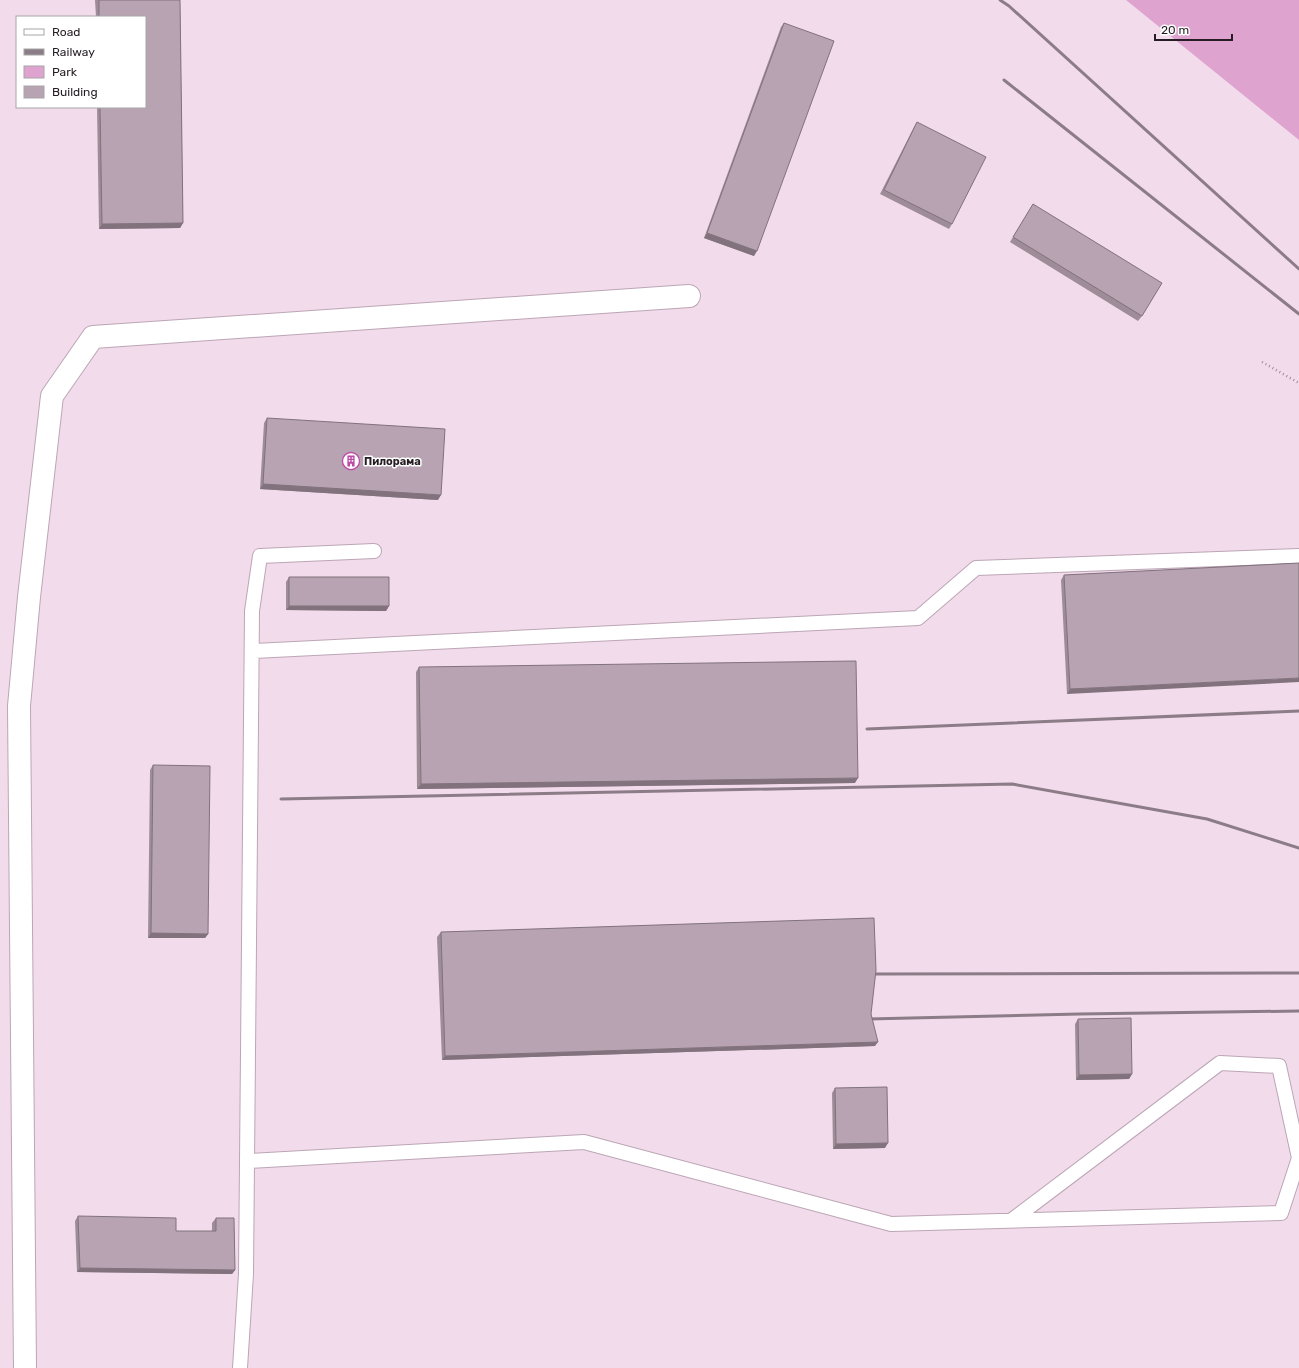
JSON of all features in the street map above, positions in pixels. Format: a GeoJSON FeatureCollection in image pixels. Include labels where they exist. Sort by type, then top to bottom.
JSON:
{"type":"FeatureCollection","features":[{"type":"Feature","properties":{"kind":"street"},"geometry":{"type":"LineString","coordinates":[[25,1368],[20,706],[30,590],[52,396],[93,337],[689,296]]}},
{"type":"Feature","properties":{"kind":"lane"},"geometry":{"type":"LineString","coordinates":[[240,1368],[246,1274],[248,1161],[252,611],[260,556],[374,551]]}},
{"type":"Feature","properties":{"kind":"lane"},"geometry":{"type":"LineString","coordinates":[[252,651],[918,618],[976,568],[1299,556]]}},
{"type":"Feature","properties":{"kind":"lane"},"geometry":{"type":"LineString","coordinates":[[248,1161],[584,1142],[891,1224],[1281,1213],[1299,1158],[1279,1066],[1220,1063],[1012,1220]]}},
{"type":"Feature","properties":{"kind":"path"},"geometry":{"type":"LineString","coordinates":[[1262,362],[1299,383]]}},
{"type":"Feature","properties":{"kind":"green space"},"geometry":{"type":"Polygon","coordinates":[[[1126,0],[1299,0],[1299,140],[1126,0]]]}},
{"type":"Feature","properties":{"kind":"building"},"geometry":{"type":"Polygon","coordinates":[[[99,0],[180,0],[183,223],[102,224],[100,108],[146,108],[146,16],[99,16],[99,0]]]}},
{"type":"Feature","properties":{"kind":"building"},"geometry":{"type":"Polygon","coordinates":[[[784,23],[834,41],[757,251],[707,233],[784,23]]]}},
{"type":"Feature","properties":{"kind":"building"},"geometry":{"type":"Polygon","coordinates":[[[917,122],[986,157],[952,224],[884,190],[917,122]]]}},
{"type":"Feature","properties":{"kind":"building"},"geometry":{"type":"Polygon","coordinates":[[[1033,204],[1162,283],[1142,316],[1013,237],[1033,204]]]}},
{"type":"Feature","properties":{"kind":"building","name":"Пилорама"},"geometry":{"type":"Polygon","coordinates":[[[267,418],[445,429],[441,495],[263,484],[267,418]]]}},
{"type":"Feature","properties":{"kind":"building"},"geometry":{"type":"Polygon","coordinates":[[[1299,563],[1299,678],[1070,689],[1064,575],[1299,563]]]}},
{"type":"Feature","properties":{"kind":"building"},"geometry":{"type":"Polygon","coordinates":[[[289,577],[389,577],[389,606],[289,606],[289,577]]]}},
{"type":"Feature","properties":{"kind":"building"},"geometry":{"type":"Polygon","coordinates":[[[856,661],[858,778],[421,784],[419,667],[856,661]]]}},
{"type":"Feature","properties":{"kind":"building"},"geometry":{"type":"Polygon","coordinates":[[[153,765],[210,766],[208,934],[151,933],[153,765]]]}},
{"type":"Feature","properties":{"kind":"building"},"geometry":{"type":"Polygon","coordinates":[[[874,918],[876,970],[871,1014],[878,1042],[445,1056],[441,932],[874,918]]]}},
{"type":"Feature","properties":{"kind":"building"},"geometry":{"type":"Polygon","coordinates":[[[1131,1018],[1132,1074],[1079,1075],[1078,1019],[1131,1018]]]}},
{"type":"Feature","properties":{"kind":"building"},"geometry":{"type":"Polygon","coordinates":[[[887,1087],[888,1143],[836,1144],[835,1088],[887,1087]]]}},
{"type":"Feature","properties":{"kind":"building"},"geometry":{"type":"Polygon","coordinates":[[[78,1216],[176,1218],[176,1231],[216,1231],[216,1218],[234,1218],[235,1270],[80,1268],[78,1216]]]}},
{"type":"Feature","properties":{"kind":"railway"},"geometry":{"type":"LineString","coordinates":[[1000,0],[1009,6],[1299,269]]}},
{"type":"Feature","properties":{"kind":"railway"},"geometry":{"type":"LineString","coordinates":[[1004,80],[1299,314]]}},
{"type":"Feature","properties":{"kind":"railway"},"geometry":{"type":"LineString","coordinates":[[867,729],[1299,711]]}},
{"type":"Feature","properties":{"kind":"railway"},"geometry":{"type":"LineString","coordinates":[[281,799],[1012,784],[1207,819],[1299,848]]}},
{"type":"Feature","properties":{"kind":"railway"},"geometry":{"type":"LineString","coordinates":[[872,974],[1299,973]]}},
{"type":"Feature","properties":{"kind":"railway"},"geometry":{"type":"LineString","coordinates":[[868,1019],[1299,1011]]}},
{"type":"Feature","properties":{"kind":"place","name":"Пилорама"},"geometry":{"type":"Point","coordinates":[351,461]}}]}
